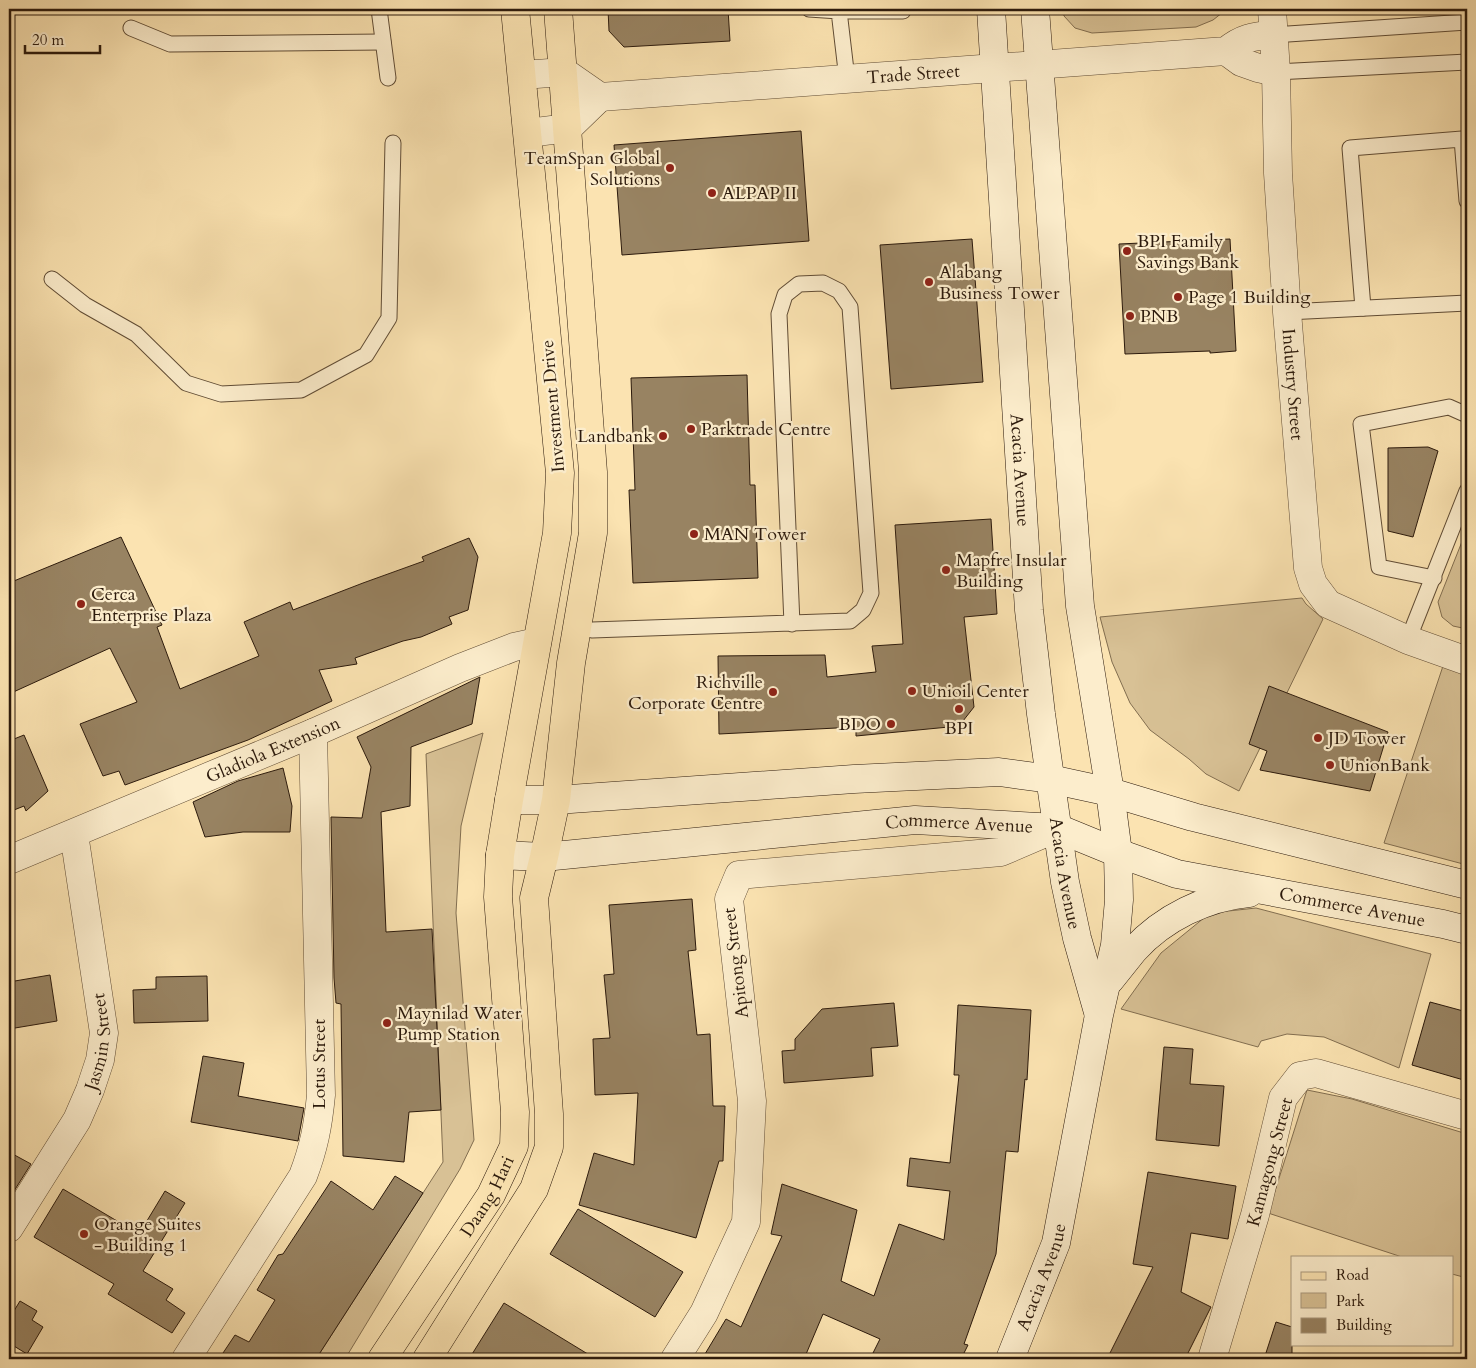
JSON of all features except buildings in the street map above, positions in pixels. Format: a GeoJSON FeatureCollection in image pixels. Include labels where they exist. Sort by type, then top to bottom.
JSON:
{"type":"FeatureCollection","features":[{"type":"Feature","properties":{"kind":"main road","name":"Investment Drive"},"geometry":{"type":"LineString","coordinates":[[508,800],[557,533],[560,473],[515,9]]}},
{"type":"Feature","properties":{"kind":"main road","name":"Investment Drive"},"geometry":{"type":"LineString","coordinates":[[556,800],[571,663],[593,533],[593,472],[558,9]]}},
{"type":"Feature","properties":{"kind":"main road","name":"Daang Hari"},"geometry":{"type":"LineString","coordinates":[[382,1359],[491,1195],[514,1146],[515,1112],[498,897],[500,855],[508,800]]}},
{"type":"Feature","properties":{"kind":"main road","name":"Daang Hari"},"geometry":{"type":"LineString","coordinates":[[427,1359],[534,1189],[549,1147],[549,1114],[534,898],[556,800]]}},
{"type":"Feature","properties":{"kind":"street","name":"Acacia Avenue"},"geometry":{"type":"LineString","coordinates":[[991,9],[1029,610],[1065,882],[1077,938],[1099,1015]]}},
{"type":"Feature","properties":{"kind":"street","name":"Acacia Avenue"},"geometry":{"type":"LineString","coordinates":[[1010,1359],[1056,1243],[1099,1015],[1115,945],[1118,900],[1118,853],[1080,606],[1035,9]]}},
{"type":"Feature","properties":{"kind":"street","name":"Trade Street"},"geometry":{"type":"LineString","coordinates":[[600,98],[1226,51],[1237,42],[1262,35],[1273,22]]}},
{"type":"Feature","properties":{"kind":"street","name":"Industry Street"},"geometry":{"type":"LineString","coordinates":[[1273,22],[1278,174],[1287,312],[1308,568],[1313,584],[1328,604],[1408,640],[1467,661]]}},
{"type":"Feature","properties":{"kind":"street"},"geometry":{"type":"LineString","coordinates":[[1226,51],[1241,62],[1276,72]]}},
{"type":"Feature","properties":{"kind":"street"},"geometry":{"type":"LineString","coordinates":[[522,75],[564,72],[600,98],[568,128],[528,133]]}},
{"type":"Feature","properties":{"kind":"street","name":"Gladiola Extension"},"geometry":{"type":"LineString","coordinates":[[9,860],[313,733],[460,668],[514,647],[537,642]]}},
{"type":"Feature","properties":{"kind":"street","name":"Lotus Street"},"geometry":{"type":"LineString","coordinates":[[186,1359],[303,1176],[318,1127],[321,1085],[313,733]]}},
{"type":"Feature","properties":{"kind":"street"},"geometry":{"type":"LineString","coordinates":[[508,800],[556,800],[854,778],[999,772],[1050,779],[1110,792],[1193,816],[1467,885]]}},
{"type":"Feature","properties":{"kind":"street","name":"Commerce Avenue"},"geometry":{"type":"LineString","coordinates":[[500,855],[544,857],[916,820],[1058,828],[1118,853],[1177,874],[1467,930]]}},
{"type":"Feature","properties":{"kind":"street","name":"Apitong Street"},"geometry":{"type":"LineString","coordinates":[[675,1359],[704,1313],[746,1222],[752,1101],[729,899],[739,875],[1001,852],[1058,828]]}},
{"type":"Feature","properties":{"kind":"street","name":"Jasmin Street"},"geometry":{"type":"LineString","coordinates":[[9,1228],[77,1120],[100,1060],[104,1033],[74,834]]}},
{"type":"Feature","properties":{"kind":"street"},"geometry":{"type":"LineString","coordinates":[[1106,985],[1135,949],[1155,931],[1174,918],[1203,903],[1228,895],[1267,892]]}},
{"type":"Feature","properties":{"kind":"street","name":"Kamagong Street"},"geometry":{"type":"LineString","coordinates":[[1212,1359],[1255,1215],[1283,1098],[1300,1076],[1316,1073],[1467,1116]]}},
{"type":"Feature","properties":{"kind":"lane"},"geometry":{"type":"LineString","coordinates":[[379,9],[388,78]]}},
{"type":"Feature","properties":{"kind":"lane"},"geometry":{"type":"LineString","coordinates":[[809,9],[839,12],[903,11]]}},
{"type":"Feature","properties":{"kind":"lane"},"geometry":{"type":"LineString","coordinates":[[839,12],[847,79]]}},
{"type":"Feature","properties":{"kind":"lane"},"geometry":{"type":"LineString","coordinates":[[1273,22],[1467,22]]}},
{"type":"Feature","properties":{"kind":"lane"},"geometry":{"type":"LineString","coordinates":[[131,28],[170,44],[383,42]]}},
{"type":"Feature","properties":{"kind":"lane"},"geometry":{"type":"LineString","coordinates":[[1276,72],[1467,62]]}},
{"type":"Feature","properties":{"kind":"lane"},"geometry":{"type":"LineString","coordinates":[[1363,308],[1350,148],[1462,139],[1467,201]]}},
{"type":"Feature","properties":{"kind":"lane"},"geometry":{"type":"LineString","coordinates":[[52,279],[85,305],[136,334],[186,383],[221,394],[301,390],[366,355],[389,318],[393,143]]}},
{"type":"Feature","properties":{"kind":"lane"},"geometry":{"type":"LineString","coordinates":[[577,626],[592,630],[792,624],[850,621],[862,610],[871,593],[850,307],[839,291],[823,283],[799,284],[785,295],[779,314],[792,624]]}},
{"type":"Feature","properties":{"kind":"lane"},"geometry":{"type":"LineString","coordinates":[[1287,312],[1467,303]]}},
{"type":"Feature","properties":{"kind":"lane"},"geometry":{"type":"LineString","coordinates":[[1434,578],[1379,567],[1362,424],[1449,407],[1467,416]]}},
{"type":"Feature","properties":{"kind":"lane"},"geometry":{"type":"LineString","coordinates":[[1408,640],[1467,491]]}},
{"type":"Feature","properties":{"kind":"green space"},"geometry":{"type":"Polygon","coordinates":[[[1063,9],[1227,9],[1213,20],[1196,27],[1092,33],[1075,28],[1064,16],[1063,9]]]}},
{"type":"Feature","properties":{"kind":"green space"},"geometry":{"type":"Polygon","coordinates":[[[1467,529],[1467,629],[1453,626],[1442,617],[1438,602],[1467,529]]]}},
{"type":"Feature","properties":{"kind":"green space"},"geometry":{"type":"Polygon","coordinates":[[[1302,598],[1323,619],[1239,791],[1206,774],[1150,730],[1130,703],[1112,662],[1100,617],[1302,598]]]}},
{"type":"Feature","properties":{"kind":"green space"},"geometry":{"type":"Polygon","coordinates":[[[1443,666],[1467,674],[1467,865],[1384,843],[1443,666]]]}},
{"type":"Feature","properties":{"kind":"green space"},"geometry":{"type":"Polygon","coordinates":[[[483,733],[461,826],[456,913],[474,1140],[460,1169],[345,1359],[316,1359],[443,1162],[426,754],[483,733]]]}},
{"type":"Feature","properties":{"kind":"green space"},"geometry":{"type":"Polygon","coordinates":[[[1256,908],[1431,954],[1399,1068],[1324,1037],[1287,1034],[1261,1041],[1258,1047],[1121,1009],[1161,953],[1210,913],[1256,908]]]}},
{"type":"Feature","properties":{"kind":"green space"},"geometry":{"type":"Polygon","coordinates":[[[1307,1090],[1352,1099],[1467,1134],[1467,1278],[1454,1275],[1454,1256],[1399,1256],[1268,1213],[1307,1090]]]}},
{"type":"Feature","properties":{"kind":"place","name":"TeamSpan Global Solutions"},"geometry":{"type":"Point","coordinates":[670,168]}},
{"type":"Feature","properties":{"kind":"place","name":"ALPAP II"},"geometry":{"type":"Point","coordinates":[712,193]}},
{"type":"Feature","properties":{"kind":"place","name":"BPI Family Savings Bank"},"geometry":{"type":"Point","coordinates":[1127,251]}},
{"type":"Feature","properties":{"kind":"place","name":"Alabang Business Tower"},"geometry":{"type":"Point","coordinates":[929,282]}},
{"type":"Feature","properties":{"kind":"place","name":"Page 1 Building"},"geometry":{"type":"Point","coordinates":[1178,297]}},
{"type":"Feature","properties":{"kind":"place","name":"PNB"},"geometry":{"type":"Point","coordinates":[1130,316]}},
{"type":"Feature","properties":{"kind":"place","name":"Parktrade Centre"},"geometry":{"type":"Point","coordinates":[691,429]}},
{"type":"Feature","properties":{"kind":"place","name":"Landbank"},"geometry":{"type":"Point","coordinates":[663,436]}},
{"type":"Feature","properties":{"kind":"place","name":"MAN Tower"},"geometry":{"type":"Point","coordinates":[694,534]}},
{"type":"Feature","properties":{"kind":"place","name":"Mapfre Insular Building"},"geometry":{"type":"Point","coordinates":[946,570]}},
{"type":"Feature","properties":{"kind":"place","name":"Cerca Enterprise Plaza"},"geometry":{"type":"Point","coordinates":[81,604]}},
{"type":"Feature","properties":{"kind":"place","name":"Unioil Center"},"geometry":{"type":"Point","coordinates":[912,691]}},
{"type":"Feature","properties":{"kind":"place","name":"Richville Corporate Centre"},"geometry":{"type":"Point","coordinates":[773,692]}},
{"type":"Feature","properties":{"kind":"place","name":"BPI"},"geometry":{"type":"Point","coordinates":[959,709]}},
{"type":"Feature","properties":{"kind":"place","name":"BDO"},"geometry":{"type":"Point","coordinates":[891,724]}},
{"type":"Feature","properties":{"kind":"place","name":"JD Tower"},"geometry":{"type":"Point","coordinates":[1318,738]}},
{"type":"Feature","properties":{"kind":"place","name":"UnionBank"},"geometry":{"type":"Point","coordinates":[1330,765]}},
{"type":"Feature","properties":{"kind":"place","name":"Maynilad Water Pump Station"},"geometry":{"type":"Point","coordinates":[387,1023]}},
{"type":"Feature","properties":{"kind":"place","name":"Orange Suites - Building 1"},"geometry":{"type":"Point","coordinates":[84,1234]}}]}
